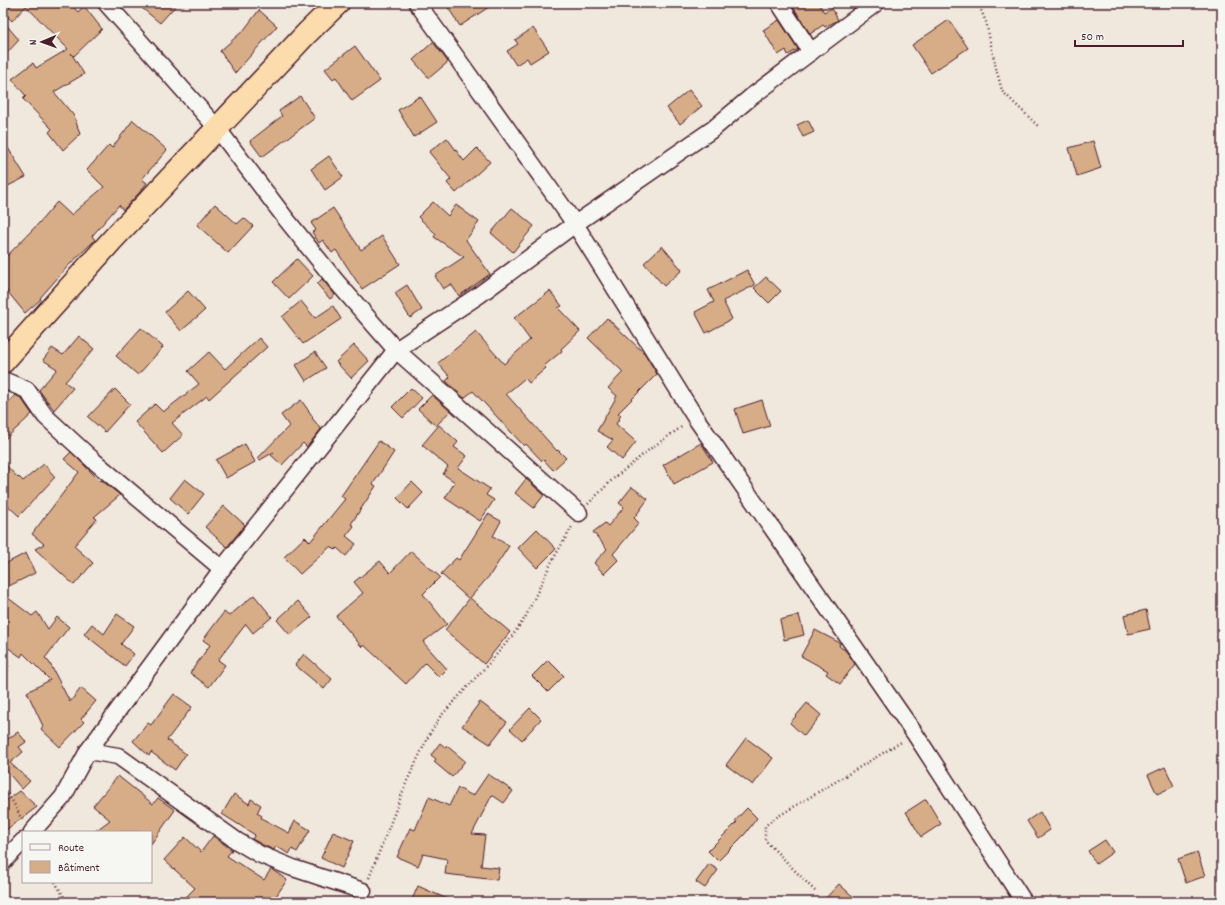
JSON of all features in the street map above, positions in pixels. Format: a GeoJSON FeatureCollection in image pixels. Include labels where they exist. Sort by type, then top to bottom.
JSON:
{"type":"FeatureCollection","features":[{"type":"Feature","properties":{"kind":"highway"},"geometry":{"type":"LineString","coordinates":[[3,362],[113,239],[307,33],[338,3]]}},
{"type":"Feature","properties":{"kind":"street"},"geometry":{"type":"LineString","coordinates":[[106,3],[217,128],[286,219],[335,280],[396,350],[579,513]]}},
{"type":"Feature","properties":{"kind":"street"},"geometry":{"type":"LineString","coordinates":[[417,3],[574,224],[695,417],[915,734],[1024,902]]}},
{"type":"Feature","properties":{"kind":"street"},"geometry":{"type":"LineString","coordinates":[[779,3],[811,52]]}},
{"type":"Feature","properties":{"kind":"street"},"geometry":{"type":"LineString","coordinates":[[28,831],[64,797],[88,751],[222,569],[396,350],[480,295],[574,224],[713,129],[752,97],[876,3]]}},
{"type":"Feature","properties":{"kind":"street"},"geometry":{"type":"LineString","coordinates":[[3,380],[27,390],[45,416],[94,461],[222,569]]}},
{"type":"Feature","properties":{"kind":"street"},"geometry":{"type":"LineString","coordinates":[[105,728],[118,756]]}},
{"type":"Feature","properties":{"kind":"street"},"geometry":{"type":"LineString","coordinates":[[88,751],[118,756],[237,841],[259,854],[293,868],[363,891]]}},
{"type":"Feature","properties":{"kind":"street"},"geometry":{"type":"LineString","coordinates":[[3,862],[22,838]]}},
{"type":"Feature","properties":{"kind":"path"},"geometry":{"type":"LineString","coordinates":[[978,3],[986,22],[999,84],[1002,91],[1039,127]]}},
{"type":"Feature","properties":{"kind":"path"},"geometry":{"type":"LineString","coordinates":[[363,891],[407,781],[429,735],[440,717],[491,661],[525,618],[551,562],[579,513],[613,479],[650,449],[695,417]]}},
{"type":"Feature","properties":{"kind":"path"},"geometry":{"type":"LineString","coordinates":[[3,655],[7,659],[9,670],[3,680]]}},
{"type":"Feature","properties":{"kind":"path"},"geometry":{"type":"LineString","coordinates":[[815,891],[765,840],[765,826],[772,820],[915,734]]}},
{"type":"Feature","properties":{"kind":"path"},"geometry":{"type":"LineString","coordinates":[[3,788],[13,802],[25,831]]}},
{"type":"Feature","properties":{"kind":"path"},"geometry":{"type":"LineString","coordinates":[[56,883],[68,902]]}},
{"type":"Feature","properties":{"kind":"building"},"geometry":{"type":"Polygon","coordinates":[[[14,3],[69,3],[78,12],[84,6],[102,29],[74,56],[71,53],[84,74],[54,92],[74,116],[80,134],[63,150],[49,132],[52,129],[23,99],[26,96],[12,79],[33,63],[36,68],[68,49],[26,6],[12,21],[4,13],[14,3]]]}},
{"type":"Feature","properties":{"kind":"building"},"geometry":{"type":"Polygon","coordinates":[[[136,3],[178,3],[160,23],[136,3]]]}},
{"type":"Feature","properties":{"kind":"building"},"geometry":{"type":"Polygon","coordinates":[[[445,3],[495,3],[460,26],[445,3]]]}},
{"type":"Feature","properties":{"kind":"building"},"geometry":{"type":"Polygon","coordinates":[[[791,3],[818,3],[824,12],[832,8],[838,20],[825,27],[823,25],[810,34],[791,3]]]}},
{"type":"Feature","properties":{"kind":"building"},"geometry":{"type":"Polygon","coordinates":[[[259,10],[277,26],[235,73],[220,51],[244,30],[259,10]]]}},
{"type":"Feature","properties":{"kind":"building"},"geometry":{"type":"Polygon","coordinates":[[[779,20],[798,49],[788,55],[786,50],[778,55],[763,30],[779,20]]]}},
{"type":"Feature","properties":{"kind":"building"},"geometry":{"type":"Polygon","coordinates":[[[949,20],[968,48],[931,73],[912,45],[949,20]]]}},
{"type":"Feature","properties":{"kind":"building"},"geometry":{"type":"Polygon","coordinates":[[[3,21],[19,40],[3,57],[3,21]]]}},
{"type":"Feature","properties":{"kind":"building"},"geometry":{"type":"Polygon","coordinates":[[[533,28],[549,51],[530,63],[527,58],[516,65],[507,51],[518,44],[515,40],[533,28]]]}},
{"type":"Feature","properties":{"kind":"building"},"geometry":{"type":"Polygon","coordinates":[[[433,42],[448,62],[429,78],[413,60],[433,42]]]}},
{"type":"Feature","properties":{"kind":"building"},"geometry":{"type":"Polygon","coordinates":[[[355,46],[380,81],[352,101],[336,77],[333,79],[325,69],[355,46]]]}},
{"type":"Feature","properties":{"kind":"building"},"geometry":{"type":"Polygon","coordinates":[[[689,90],[702,106],[680,124],[667,108],[689,90]]]}},
{"type":"Feature","properties":{"kind":"building"},"geometry":{"type":"Polygon","coordinates":[[[300,96],[315,118],[262,157],[250,141],[282,116],[279,111],[300,96]]]}},
{"type":"Feature","properties":{"kind":"building"},"geometry":{"type":"Polygon","coordinates":[[[420,96],[437,122],[414,137],[398,110],[420,96]]]}},
{"type":"Feature","properties":{"kind":"building"},"geometry":{"type":"Polygon","coordinates":[[[133,120],[167,150],[142,179],[147,183],[140,192],[123,210],[119,205],[92,236],[95,240],[67,267],[40,298],[41,299],[25,313],[3,286],[3,260],[57,202],[71,215],[104,187],[87,170],[109,145],[112,148],[133,120]]]}},
{"type":"Feature","properties":{"kind":"building"},"geometry":{"type":"Polygon","coordinates":[[[808,120],[814,132],[803,137],[797,125],[808,120]]]}},
{"type":"Feature","properties":{"kind":"building"},"geometry":{"type":"Polygon","coordinates":[[[447,138],[464,161],[477,148],[490,162],[456,193],[447,183],[451,179],[429,152],[447,138]]]}},
{"type":"Feature","properties":{"kind":"building"},"geometry":{"type":"Polygon","coordinates":[[[3,140],[26,177],[8,186],[3,174],[3,140]]]}},
{"type":"Feature","properties":{"kind":"building"},"geometry":{"type":"Polygon","coordinates":[[[1093,141],[1101,168],[1077,176],[1069,148],[1093,141]]]}},
{"type":"Feature","properties":{"kind":"building"},"geometry":{"type":"Polygon","coordinates":[[[329,156],[343,177],[325,190],[311,169],[329,156]]]}},
{"type":"Feature","properties":{"kind":"building"},"geometry":{"type":"Polygon","coordinates":[[[433,202],[448,216],[456,205],[479,222],[466,240],[490,274],[459,296],[451,284],[443,289],[435,276],[464,257],[434,237],[436,234],[418,217],[433,202]]]}},
{"type":"Feature","properties":{"kind":"building"},"geometry":{"type":"Polygon","coordinates":[[[215,204],[237,224],[244,218],[253,226],[228,253],[197,225],[215,204]]]}},
{"type":"Feature","properties":{"kind":"building"},"geometry":{"type":"Polygon","coordinates":[[[333,208],[361,250],[382,236],[400,264],[362,289],[336,250],[332,253],[323,240],[319,243],[312,232],[316,230],[311,223],[333,208]]]}},
{"type":"Feature","properties":{"kind":"building"},"geometry":{"type":"Polygon","coordinates":[[[512,208],[534,226],[513,252],[491,233],[512,208]]]}},
{"type":"Feature","properties":{"kind":"building"},"geometry":{"type":"Polygon","coordinates":[[[662,246],[682,270],[664,286],[644,263],[662,246]]]}},
{"type":"Feature","properties":{"kind":"building"},"geometry":{"type":"Polygon","coordinates":[[[297,259],[313,276],[289,299],[273,282],[297,259]]]}},
{"type":"Feature","properties":{"kind":"building"},"geometry":{"type":"Polygon","coordinates":[[[747,270],[755,285],[723,301],[732,319],[706,333],[695,312],[714,302],[708,290],[747,270]]]}},
{"type":"Feature","properties":{"kind":"building"},"geometry":{"type":"Polygon","coordinates":[[[766,277],[781,291],[769,303],[754,288],[766,277]]]}},
{"type":"Feature","properties":{"kind":"building"},"geometry":{"type":"Polygon","coordinates":[[[322,279],[335,295],[330,299],[317,284],[322,279]]]}},
{"type":"Feature","properties":{"kind":"building"},"geometry":{"type":"Polygon","coordinates":[[[407,285],[422,310],[410,318],[395,293],[407,285]]]}},
{"type":"Feature","properties":{"kind":"building"},"geometry":{"type":"Polygon","coordinates":[[[188,291],[205,310],[181,331],[165,312],[188,291]]]}},
{"type":"Feature","properties":{"kind":"building"},"geometry":{"type":"Polygon","coordinates":[[[550,291],[562,306],[558,308],[580,331],[561,349],[562,351],[544,366],[546,368],[529,383],[525,378],[506,394],[557,451],[558,450],[566,458],[553,470],[526,444],[524,446],[473,391],[464,398],[446,381],[450,377],[438,363],[476,332],[504,364],[530,340],[514,318],[550,291]]]}},
{"type":"Feature","properties":{"kind":"building"},"geometry":{"type":"Polygon","coordinates":[[[301,301],[315,318],[333,306],[341,319],[303,344],[282,317],[301,301]]]}},
{"type":"Feature","properties":{"kind":"building"},"geometry":{"type":"Polygon","coordinates":[[[607,318],[645,354],[657,374],[618,413],[621,415],[616,424],[636,442],[622,460],[607,447],[613,440],[597,431],[617,396],[608,388],[623,372],[588,338],[607,318]]]}},
{"type":"Feature","properties":{"kind":"building"},"geometry":{"type":"Polygon","coordinates":[[[141,328],[163,347],[138,375],[116,356],[141,328]]]}},
{"type":"Feature","properties":{"kind":"building"},"geometry":{"type":"Polygon","coordinates":[[[79,336],[94,349],[65,382],[73,388],[54,410],[39,390],[57,369],[43,360],[52,348],[63,355],[79,336]]]}},
{"type":"Feature","properties":{"kind":"building"},"geometry":{"type":"Polygon","coordinates":[[[259,338],[267,347],[209,399],[207,396],[172,423],[183,435],[163,453],[135,422],[155,404],[163,412],[199,384],[188,371],[209,352],[225,369],[259,338]]]}},
{"type":"Feature","properties":{"kind":"building"},"geometry":{"type":"Polygon","coordinates":[[[354,345],[369,361],[351,378],[336,362],[354,345]]]}},
{"type":"Feature","properties":{"kind":"building"},"geometry":{"type":"Polygon","coordinates":[[[315,352],[326,368],[306,381],[296,365],[315,352]]]}},
{"type":"Feature","properties":{"kind":"building"},"geometry":{"type":"Polygon","coordinates":[[[411,388],[422,398],[403,418],[392,407],[411,388]]]}},
{"type":"Feature","properties":{"kind":"building"},"geometry":{"type":"Polygon","coordinates":[[[115,389],[130,404],[105,432],[88,417],[115,389]]]}},
{"type":"Feature","properties":{"kind":"building"},"geometry":{"type":"Polygon","coordinates":[[[15,395],[21,398],[32,414],[3,441],[3,408],[15,395]]]}},
{"type":"Feature","properties":{"kind":"building"},"geometry":{"type":"Polygon","coordinates":[[[432,395],[450,411],[436,426],[418,409],[432,395]]]}},
{"type":"Feature","properties":{"kind":"building"},"geometry":{"type":"Polygon","coordinates":[[[301,400],[321,429],[307,447],[303,443],[282,465],[271,455],[274,452],[260,460],[258,458],[289,426],[281,415],[301,400]]]}},
{"type":"Feature","properties":{"kind":"building"},"geometry":{"type":"Polygon","coordinates":[[[762,400],[770,426],[743,434],[735,409],[762,400]]]}},
{"type":"Feature","properties":{"kind":"building"},"geometry":{"type":"Polygon","coordinates":[[[439,425],[458,442],[454,447],[467,456],[458,468],[490,489],[486,495],[494,500],[480,521],[445,498],[455,482],[443,474],[448,467],[422,445],[439,425]]]}},
{"type":"Feature","properties":{"kind":"building"},"geometry":{"type":"Polygon","coordinates":[[[379,441],[394,452],[373,484],[376,486],[351,524],[354,526],[346,536],[356,544],[346,556],[337,548],[335,550],[331,546],[300,574],[284,557],[305,537],[310,542],[345,499],[341,496],[379,441]]]}},
{"type":"Feature","properties":{"kind":"building"},"geometry":{"type":"Polygon","coordinates":[[[701,443],[713,462],[674,484],[663,465],[701,443]]]}},
{"type":"Feature","properties":{"kind":"building"},"geometry":{"type":"Polygon","coordinates":[[[245,444],[255,462],[226,478],[216,460],[245,444]]]}},
{"type":"Feature","properties":{"kind":"building"},"geometry":{"type":"Polygon","coordinates":[[[71,452],[100,481],[101,480],[120,495],[94,517],[97,519],[74,546],[93,563],[74,585],[35,549],[44,544],[32,534],[79,472],[64,459],[71,452]]]}},
{"type":"Feature","properties":{"kind":"building"},"geometry":{"type":"Polygon","coordinates":[[[3,462],[18,478],[19,477],[23,481],[44,464],[55,477],[19,516],[3,501],[3,462]]]}},
{"type":"Feature","properties":{"kind":"building"},"geometry":{"type":"Polygon","coordinates":[[[185,479],[204,494],[188,514],[170,498],[185,479]]]}},
{"type":"Feature","properties":{"kind":"building"},"geometry":{"type":"Polygon","coordinates":[[[526,479],[544,495],[534,508],[515,493],[526,479]]]}},
{"type":"Feature","properties":{"kind":"building"},"geometry":{"type":"Polygon","coordinates":[[[412,482],[423,493],[408,509],[397,498],[412,482]]]}},
{"type":"Feature","properties":{"kind":"building"},"geometry":{"type":"Polygon","coordinates":[[[632,487],[648,499],[634,518],[639,523],[613,554],[618,560],[604,574],[594,563],[607,549],[593,532],[605,523],[608,526],[624,507],[619,503],[632,487]]]}},
{"type":"Feature","properties":{"kind":"building"},"geometry":{"type":"Polygon","coordinates":[[[224,506],[245,525],[227,547],[205,527],[224,506]]]}},
{"type":"Feature","properties":{"kind":"building"},"geometry":{"type":"Polygon","coordinates":[[[488,514],[501,521],[493,536],[509,546],[490,575],[470,598],[510,632],[484,664],[445,630],[469,599],[441,574],[456,558],[459,560],[488,514]]]}},
{"type":"Feature","properties":{"kind":"building"},"geometry":{"type":"Polygon","coordinates":[[[537,529],[556,549],[537,568],[518,548],[537,529]]]}},
{"type":"Feature","properties":{"kind":"building"},"geometry":{"type":"Polygon","coordinates":[[[411,551],[440,577],[423,594],[447,624],[423,642],[447,669],[439,677],[425,663],[406,684],[364,645],[362,647],[336,616],[363,593],[354,582],[380,561],[390,573],[411,551]]]}},
{"type":"Feature","properties":{"kind":"building"},"geometry":{"type":"Polygon","coordinates":[[[26,553],[35,573],[3,589],[3,565],[26,553]]]}},
{"type":"Feature","properties":{"kind":"building"},"geometry":{"type":"Polygon","coordinates":[[[3,594],[32,616],[37,612],[48,629],[57,617],[69,627],[45,658],[49,662],[70,702],[81,688],[96,701],[81,719],[84,722],[60,747],[41,729],[43,726],[27,692],[50,680],[23,653],[21,657],[3,644],[3,594]]]}},
{"type":"Feature","properties":{"kind":"building"},"geometry":{"type":"Polygon","coordinates":[[[254,595],[272,617],[253,633],[246,624],[218,660],[225,665],[209,687],[190,673],[210,645],[203,640],[224,612],[229,616],[254,595]]]}},
{"type":"Feature","properties":{"kind":"building"},"geometry":{"type":"Polygon","coordinates":[[[298,601],[312,617],[290,635],[277,620],[298,601]]]}},
{"type":"Feature","properties":{"kind":"building"},"geometry":{"type":"Polygon","coordinates":[[[1146,610],[1150,629],[1128,634],[1124,615],[1146,610]]]}},
{"type":"Feature","properties":{"kind":"building"},"geometry":{"type":"Polygon","coordinates":[[[117,614],[134,626],[121,644],[134,654],[125,666],[84,634],[92,624],[104,634],[117,614]]]}},
{"type":"Feature","properties":{"kind":"building"},"geometry":{"type":"Polygon","coordinates":[[[799,615],[804,635],[784,640],[780,620],[799,615]]]}},
{"type":"Feature","properties":{"kind":"building"},"geometry":{"type":"Polygon","coordinates":[[[815,630],[840,643],[839,646],[846,651],[855,664],[840,684],[826,674],[828,671],[801,656],[815,630]]]}},
{"type":"Feature","properties":{"kind":"building"},"geometry":{"type":"Polygon","coordinates":[[[304,654],[332,679],[324,689],[295,665],[304,654]]]}},
{"type":"Feature","properties":{"kind":"building"},"geometry":{"type":"Polygon","coordinates":[[[548,660],[564,676],[548,692],[532,676],[548,660]]]}},
{"type":"Feature","properties":{"kind":"building"},"geometry":{"type":"Polygon","coordinates":[[[174,694],[192,707],[167,740],[186,754],[175,770],[151,752],[149,756],[133,741],[148,723],[151,725],[174,694]]]}},
{"type":"Feature","properties":{"kind":"building"},"geometry":{"type":"Polygon","coordinates":[[[480,702],[507,722],[490,744],[462,726],[480,702]]]}},
{"type":"Feature","properties":{"kind":"building"},"geometry":{"type":"Polygon","coordinates":[[[807,703],[821,715],[804,736],[790,723],[807,703]]]}},
{"type":"Feature","properties":{"kind":"building"},"geometry":{"type":"Polygon","coordinates":[[[530,708],[541,719],[522,740],[510,729],[530,708]]]}},
{"type":"Feature","properties":{"kind":"building"},"geometry":{"type":"Polygon","coordinates":[[[18,732],[26,742],[19,747],[23,752],[10,763],[30,781],[22,789],[4,768],[3,769],[3,742],[18,732]]]}},
{"type":"Feature","properties":{"kind":"building"},"geometry":{"type":"Polygon","coordinates":[[[746,738],[773,758],[753,785],[726,765],[746,738]]]}},
{"type":"Feature","properties":{"kind":"building"},"geometry":{"type":"Polygon","coordinates":[[[440,743],[446,748],[447,746],[465,761],[452,777],[434,762],[436,759],[431,755],[440,743]]]}},
{"type":"Feature","properties":{"kind":"building"},"geometry":{"type":"Polygon","coordinates":[[[1165,767],[1174,786],[1157,794],[1148,775],[1165,767]]]}},
{"type":"Feature","properties":{"kind":"building"},"geometry":{"type":"Polygon","coordinates":[[[488,774],[513,791],[504,803],[492,795],[472,834],[485,835],[481,866],[499,868],[497,880],[445,874],[447,859],[423,854],[418,866],[397,857],[410,828],[415,830],[429,797],[449,806],[458,788],[473,796],[488,774]]]}},
{"type":"Feature","properties":{"kind":"building"},"geometry":{"type":"Polygon","coordinates":[[[118,776],[153,804],[158,798],[175,810],[152,843],[152,831],[95,831],[110,820],[93,806],[118,776]]]}},
{"type":"Feature","properties":{"kind":"building"},"geometry":{"type":"Polygon","coordinates":[[[20,791],[37,807],[3,832],[3,803],[20,791]]]}},
{"type":"Feature","properties":{"kind":"building"},"geometry":{"type":"Polygon","coordinates":[[[234,794],[249,804],[251,799],[261,805],[257,813],[262,816],[261,818],[289,833],[295,821],[310,830],[297,852],[292,849],[289,854],[276,846],[274,850],[263,845],[252,839],[255,835],[222,814],[234,794]]]}},
{"type":"Feature","properties":{"kind":"building"},"geometry":{"type":"Polygon","coordinates":[[[926,799],[941,824],[921,837],[906,812],[926,799]]]}},
{"type":"Feature","properties":{"kind":"building"},"geometry":{"type":"Polygon","coordinates":[[[747,808],[757,818],[745,834],[718,861],[708,851],[737,822],[735,821],[747,808]]]}},
{"type":"Feature","properties":{"kind":"building"},"geometry":{"type":"Polygon","coordinates":[[[1040,812],[1050,830],[1038,838],[1027,821],[1040,812]]]}},
{"type":"Feature","properties":{"kind":"building"},"geometry":{"type":"Polygon","coordinates":[[[333,832],[354,841],[342,868],[321,858],[333,832]]]}},
{"type":"Feature","properties":{"kind":"building"},"geometry":{"type":"Polygon","coordinates":[[[213,836],[232,850],[227,856],[264,880],[271,869],[287,880],[272,902],[181,902],[195,888],[164,860],[185,837],[201,852],[213,836]]]}},
{"type":"Feature","properties":{"kind":"building"},"geometry":{"type":"Polygon","coordinates":[[[1105,840],[1113,852],[1096,864],[1088,851],[1105,840]]]}},
{"type":"Feature","properties":{"kind":"building"},"geometry":{"type":"Polygon","coordinates":[[[1197,852],[1205,876],[1186,883],[1178,859],[1197,852]]]}},
{"type":"Feature","properties":{"kind":"building"},"geometry":{"type":"Polygon","coordinates":[[[709,864],[718,870],[705,888],[696,882],[709,864]]]}},
{"type":"Feature","properties":{"kind":"building"},"geometry":{"type":"Polygon","coordinates":[[[839,884],[859,902],[822,902],[839,884]]]}},
{"type":"Feature","properties":{"kind":"building"},"geometry":{"type":"Polygon","coordinates":[[[418,886],[454,902],[411,902],[418,886]]]}}]}
